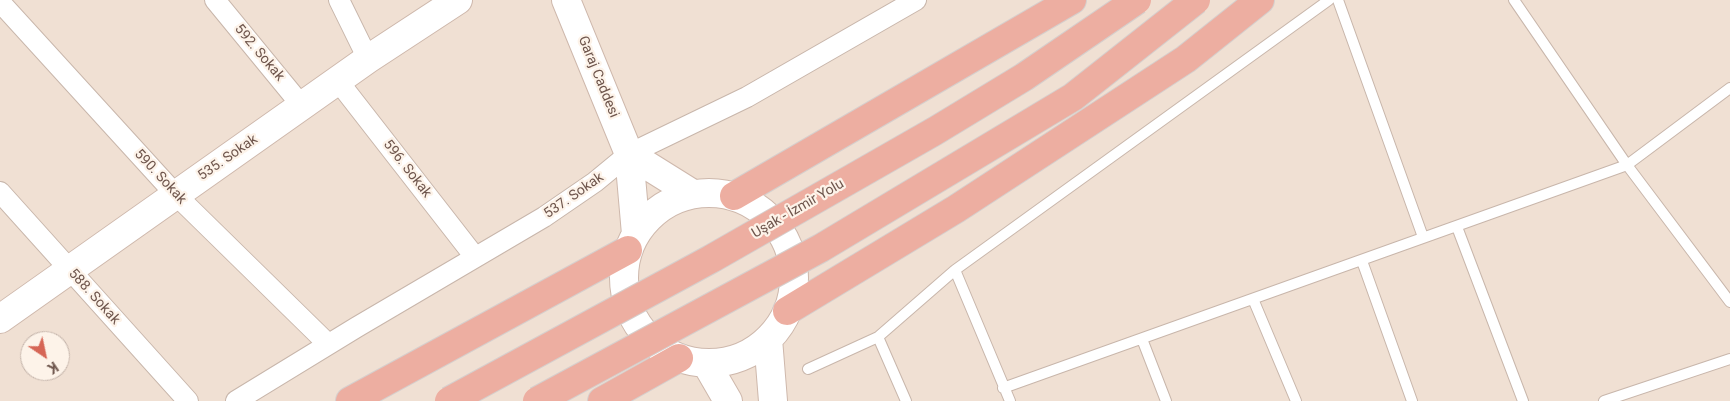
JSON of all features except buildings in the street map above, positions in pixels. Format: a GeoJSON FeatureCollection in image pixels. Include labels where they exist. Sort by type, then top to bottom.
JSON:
{"type":"FeatureCollection","features":[{"type":"Feature","properties":{"kind":"highway"},"geometry":{"type":"LineString","coordinates":[[734,196],[1072,0]]}},
{"type":"Feature","properties":{"kind":"highway","name":"Uşak - İzmir Yolu"},"geometry":{"type":"LineString","coordinates":[[449,401],[711,259],[935,131],[1024,77],[1137,0]]}},
{"type":"Feature","properties":{"kind":"highway"},"geometry":{"type":"LineString","coordinates":[[537,401],[821,248],[1073,97],[1196,0]]}},
{"type":"Feature","properties":{"kind":"highway"},"geometry":{"type":"LineString","coordinates":[[787,312],[956,209],[1186,59],[1260,0]]}},
{"type":"Feature","properties":{"kind":"highway"},"geometry":{"type":"LineString","coordinates":[[350,401],[632,242]]}},
{"type":"Feature","properties":{"kind":"highway"},"geometry":{"type":"LineString","coordinates":[[602,401],[679,358]]}},
{"type":"Feature","properties":{"kind":"street","name":"592. Sokak"},"geometry":{"type":"LineString","coordinates":[[215,0],[302,106]]}},
{"type":"Feature","properties":{"kind":"street"},"geometry":{"type":"LineString","coordinates":[[339,0],[368,60]]}},
{"type":"Feature","properties":{"kind":"street","name":"535. Sokak"},"geometry":{"type":"LineString","coordinates":[[0,319],[368,60],[458,0]]}},
{"type":"Feature","properties":{"kind":"street","name":"Garaj Caddesi"},"geometry":{"type":"LineString","coordinates":[[566,0],[630,154],[632,242]]}},
{"type":"Feature","properties":{"kind":"street","name":"537. Sokak"},"geometry":{"type":"LineString","coordinates":[[236,401],[328,344],[544,217],[595,182],[630,154],[747,97],[916,0]]}},
{"type":"Feature","properties":{"kind":"street","name":"590. Sokak"},"geometry":{"type":"LineString","coordinates":[[0,2],[176,195],[328,344]]}},
{"type":"Feature","properties":{"kind":"street","name":"596. Sokak"},"geometry":{"type":"LineString","coordinates":[[338,81],[475,257]]}},
{"type":"Feature","properties":{"kind":"street"},"geometry":{"type":"LineString","coordinates":[[630,154],[693,194]]}},
{"type":"Feature","properties":{"kind":"street","name":"588. Sokak"},"geometry":{"type":"LineString","coordinates":[[0,192],[188,401]]}},
{"type":"Feature","properties":{"kind":"street"},"geometry":{"type":"LineString","coordinates":[[713,193],[734,196],[755,207],[773,222],[786,242],[793,265],[793,288],[787,312],[779,326],[768,339],[755,350],[740,358],[706,363],[679,358],[656,345],[638,326],[626,302],[623,276],[632,242],[651,215],[670,202],[693,194],[713,193]]}},
{"type":"Feature","properties":{"kind":"street"},"geometry":{"type":"LineString","coordinates":[[768,339],[773,401]]}},
{"type":"Feature","properties":{"kind":"street"},"geometry":{"type":"LineString","coordinates":[[706,363],[728,401]]}},
{"type":"Feature","properties":{"kind":"lane"},"geometry":{"type":"LineString","coordinates":[[808,369],[878,337],[955,270],[1328,0]]}},
{"type":"Feature","properties":{"kind":"lane"},"geometry":{"type":"LineString","coordinates":[[1338,0],[1423,237]]}},
{"type":"Feature","properties":{"kind":"lane"},"geometry":{"type":"LineString","coordinates":[[1514,0],[1627,165],[1730,302]]}},
{"type":"Feature","properties":{"kind":"lane"},"geometry":{"type":"LineString","coordinates":[[1003,388],[1627,165],[1730,88]]}},
{"type":"Feature","properties":{"kind":"lane"},"geometry":{"type":"LineString","coordinates":[[1457,227],[1523,401]]}},
{"type":"Feature","properties":{"kind":"lane"},"geometry":{"type":"LineString","coordinates":[[1362,261],[1412,401]]}},
{"type":"Feature","properties":{"kind":"lane"},"geometry":{"type":"LineString","coordinates":[[955,270],[1010,401]]}},
{"type":"Feature","properties":{"kind":"lane"},"geometry":{"type":"LineString","coordinates":[[1252,300],[1296,401]]}},
{"type":"Feature","properties":{"kind":"lane"},"geometry":{"type":"LineString","coordinates":[[878,337],[906,401]]}},
{"type":"Feature","properties":{"kind":"lane"},"geometry":{"type":"LineString","coordinates":[[1142,339],[1166,401]]}},
{"type":"Feature","properties":{"kind":"lane"},"geometry":{"type":"LineString","coordinates":[[1604,401],[1730,359]]}},
{"type":"Feature","properties":{"kind":"shaded area"},"geometry":{"type":"Polygon","coordinates":[[[0,0],[1730,0],[1730,401],[0,401],[0,0]]]}}]}
